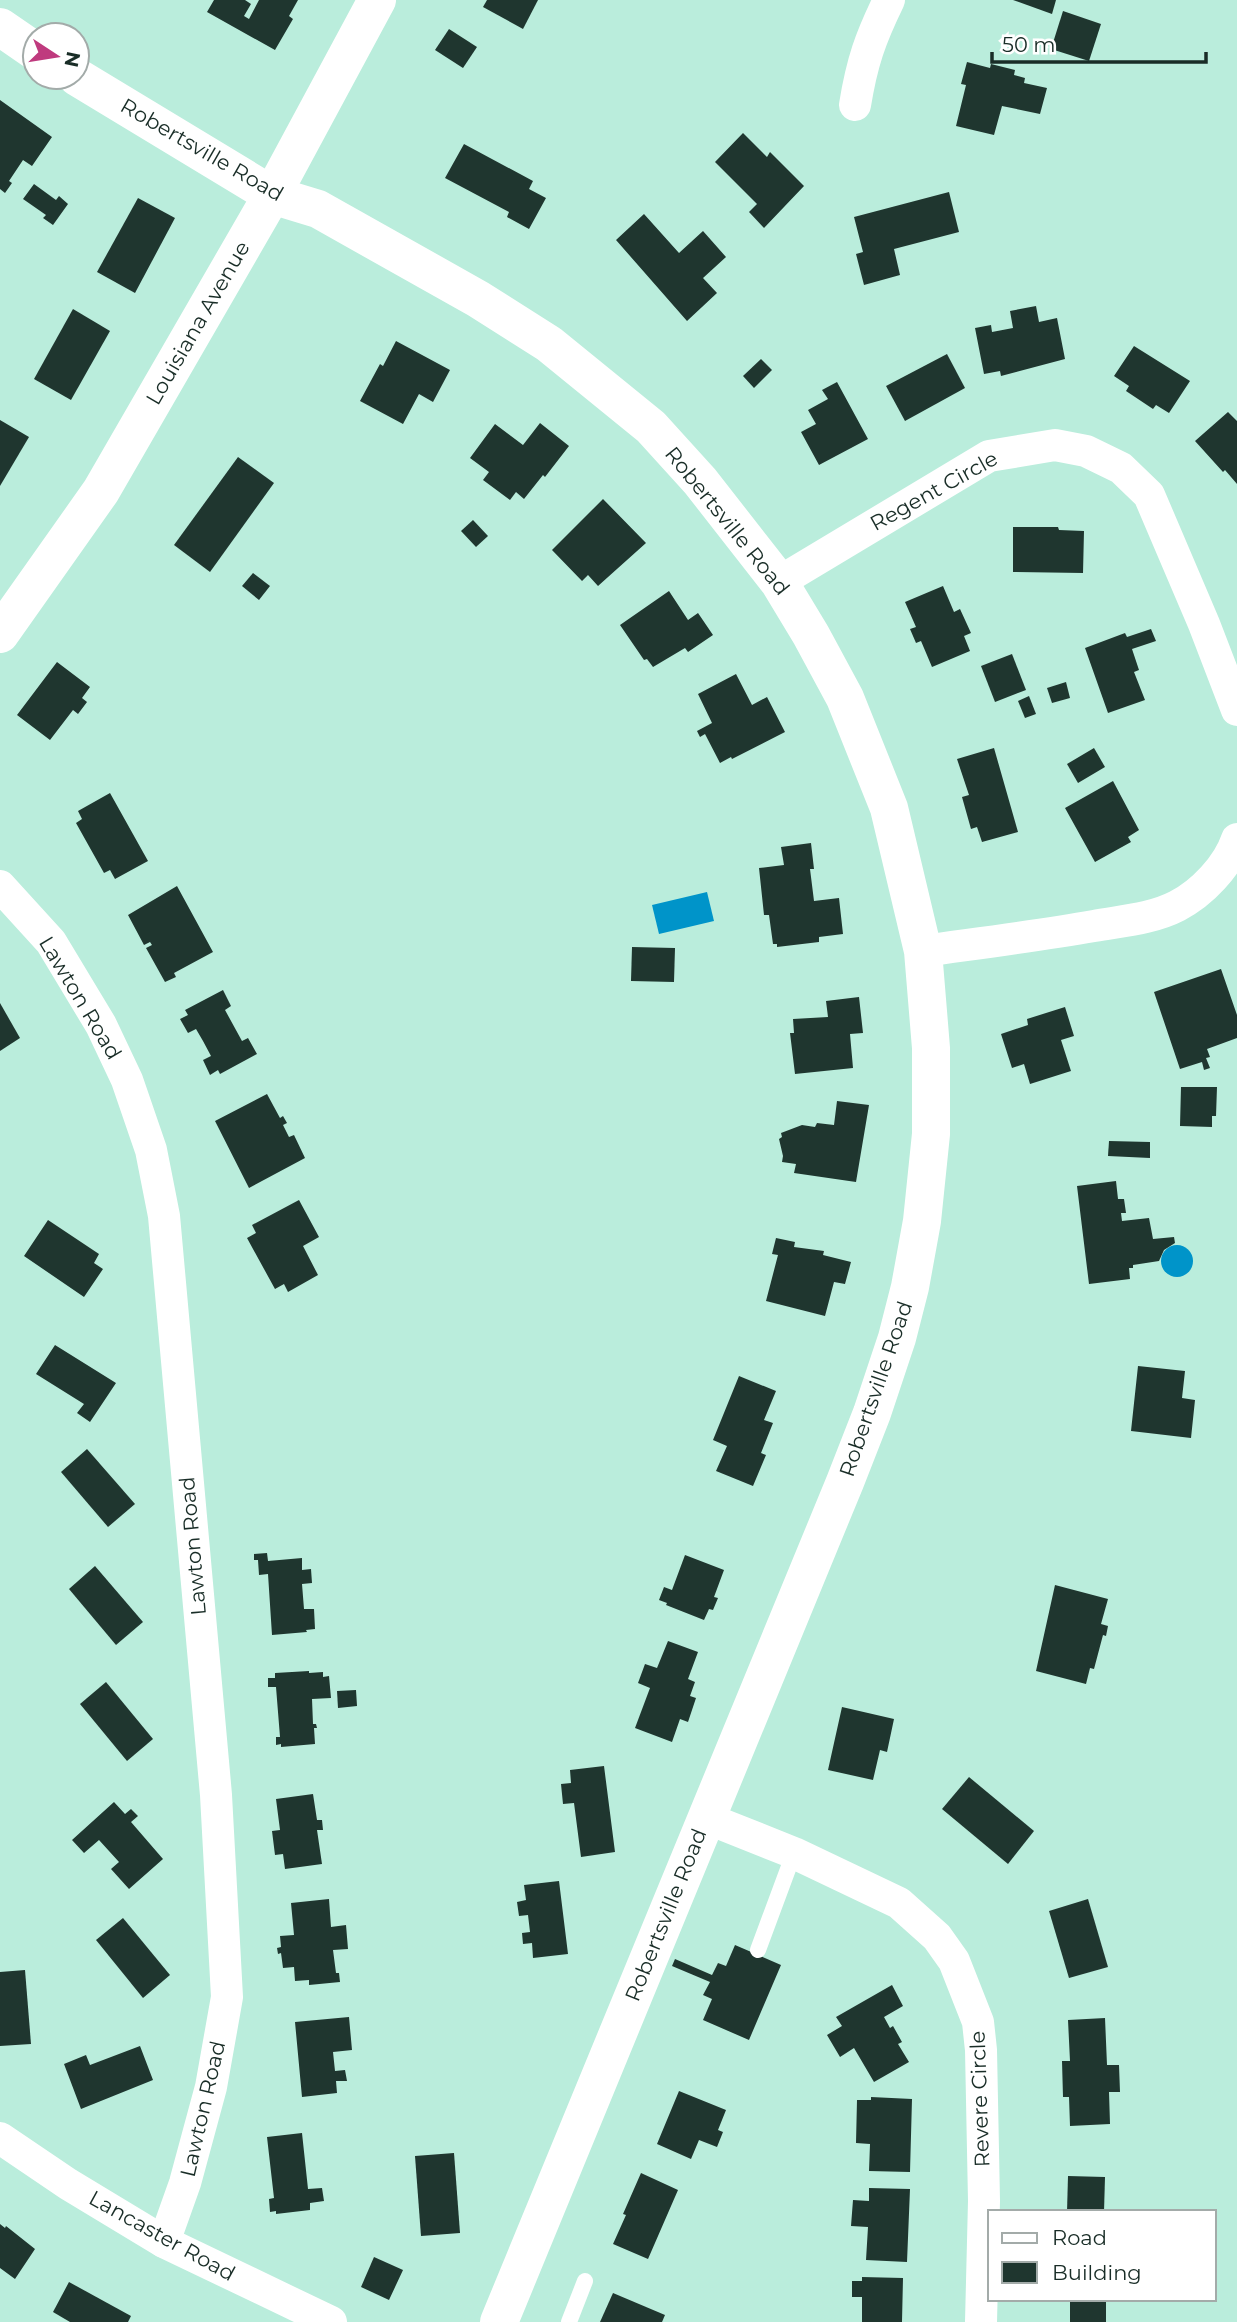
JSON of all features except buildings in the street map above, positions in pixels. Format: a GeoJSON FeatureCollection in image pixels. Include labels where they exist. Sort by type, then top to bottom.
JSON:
{"type":"FeatureCollection","features":[{"type":"Feature","properties":{"kind":"street","name":"Louisiana Avenue"},"geometry":{"type":"LineString","coordinates":[[0,634],[101,492],[272,195],[377,0]]}},
{"type":"Feature","properties":{"kind":"street"},"geometry":{"type":"LineString","coordinates":[[855,106],[864,57],[889,0]]}},
{"type":"Feature","properties":{"kind":"street"},"geometry":{"type":"LineString","coordinates":[[0,27],[21,41]]}},
{"type":"Feature","properties":{"kind":"street","name":"Robertsville Road"},"geometry":{"type":"LineString","coordinates":[[91,85],[272,195],[318,209],[478,299],[549,344],[651,427],[700,481],[779,582],[845,698],[889,808],[923,951],[931,1048],[931,1134],[922,1222],[897,1338],[872,1413],[503,2321]]}},
{"type":"Feature","properties":{"kind":"street","name":"Regent Circle"},"geometry":{"type":"LineString","coordinates":[[779,582],[989,456],[1055,445],[1086,451],[1121,468],[1149,495],[1237,710]]}},
{"type":"Feature","properties":{"kind":"street"},"geometry":{"type":"LineString","coordinates":[[923,951],[1138,918],[1177,906],[1208,883],[1233,850],[1237,839]]}},
{"type":"Feature","properties":{"kind":"street","name":"Lawton Road"},"geometry":{"type":"LineString","coordinates":[[0,886],[51,942],[102,1025],[127,1080],[151,1150],[164,1216],[216,1795],[227,1997],[211,2087],[185,2183],[164,2242]]}},
{"type":"Feature","properties":{"kind":"street","name":"Revere Circle"},"geometry":{"type":"LineString","coordinates":[[706,1818],[794,1853],[899,1903],[937,1937],[954,1961],[978,2022],[981,2050],[984,2210],[981,2322]]}},
{"type":"Feature","properties":{"kind":"street","name":"Lancaster Road"},"geometry":{"type":"LineString","coordinates":[[0,2138],[68,2184],[164,2242],[331,2322]]}},
{"type":"Feature","properties":{"kind":"lane"},"geometry":{"type":"LineString","coordinates":[[758,1951],[794,1853]]}},
{"type":"Feature","properties":{"kind":"lane"},"geometry":{"type":"LineString","coordinates":[[569,2322],[584,2281]]}},
{"type":"Feature","properties":{"kind":"water"},"geometry":{"type":"Polygon","coordinates":[[[707,892],[714,921],[659,934],[652,905],[707,892]]]}},
{"type":"Feature","properties":{"kind":"water"},"geometry":{"type":"Polygon","coordinates":[[[1177,1245],[1188,1250],[1193,1261],[1188,1272],[1177,1277],[1166,1272],[1161,1261],[1166,1250],[1177,1245]]]}}]}
